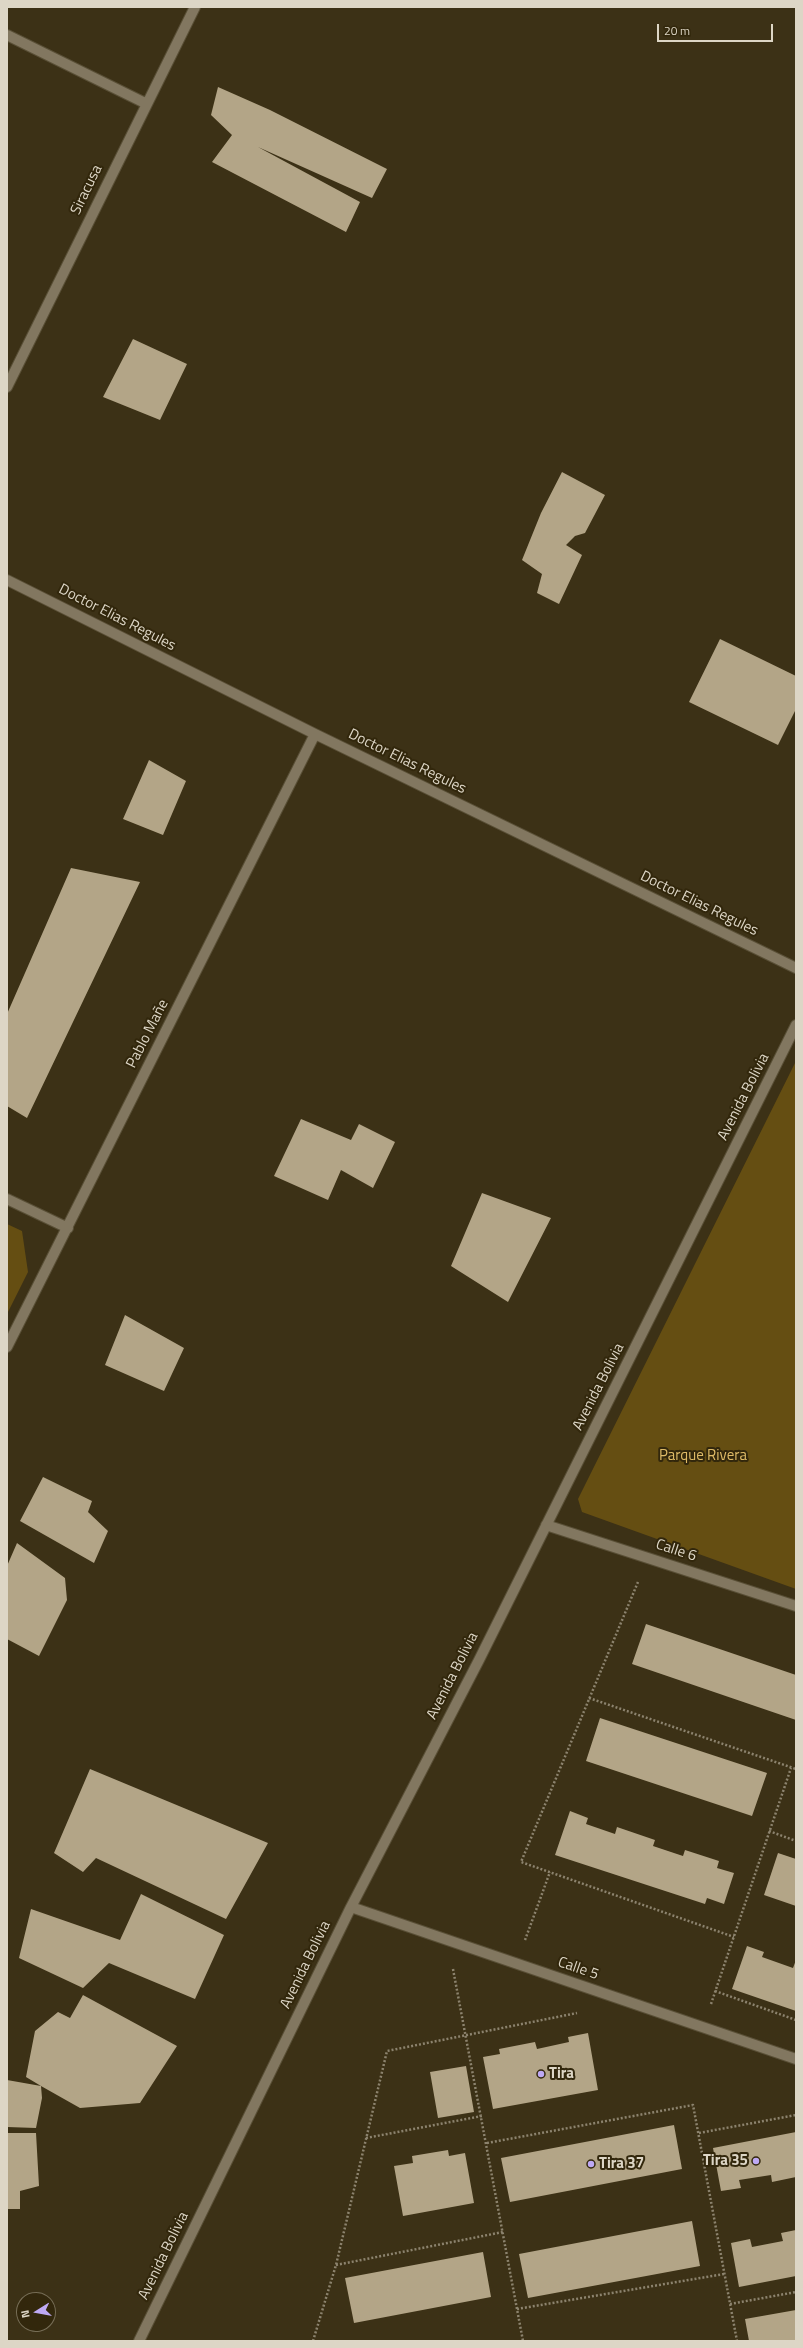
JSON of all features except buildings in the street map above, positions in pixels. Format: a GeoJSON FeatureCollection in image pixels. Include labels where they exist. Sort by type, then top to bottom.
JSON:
{"type":"FeatureCollection","features":[{"type":"Feature","properties":{"kind":"street","name":"Siracusa"},"geometry":{"type":"LineString","coordinates":[[7,387],[194,7]]}},
{"type":"Feature","properties":{"kind":"street"},"geometry":{"type":"LineString","coordinates":[[7,35],[147,104]]}},
{"type":"Feature","properties":{"kind":"street","name":"Doctor Elias Regules"},"geometry":{"type":"LineString","coordinates":[[7,580],[315,734],[796,968]]}},
{"type":"Feature","properties":{"kind":"street","name":"Pablo Mañe"},"geometry":{"type":"LineString","coordinates":[[7,1347],[315,734]]}},
{"type":"Feature","properties":{"kind":"street","name":"Avenida Bolivia"},"geometry":{"type":"LineString","coordinates":[[139,2341],[351,1907],[546,1525],[796,1025]]}},
{"type":"Feature","properties":{"kind":"street"},"geometry":{"type":"LineString","coordinates":[[7,1199],[68,1228]]}},
{"type":"Feature","properties":{"kind":"street","name":"Calle 6"},"geometry":{"type":"LineString","coordinates":[[546,1525],[796,1606]]}},
{"type":"Feature","properties":{"kind":"street","name":"Calle 5"},"geometry":{"type":"LineString","coordinates":[[351,1907],[796,2059]]}},
{"type":"Feature","properties":{"kind":"path"},"geometry":{"type":"LineString","coordinates":[[639,1578],[521,1862],[734,1937]]}},
{"type":"Feature","properties":{"kind":"path"},"geometry":{"type":"LineString","coordinates":[[589,1698],[796,1769]]}},
{"type":"Feature","properties":{"kind":"path"},"geometry":{"type":"LineString","coordinates":[[702,2027],[791,1768]]}},
{"type":"Feature","properties":{"kind":"path"},"geometry":{"type":"LineString","coordinates":[[770,1831],[796,1840]]}},
{"type":"Feature","properties":{"kind":"path"},"geometry":{"type":"LineString","coordinates":[[517,1964],[550,1872]]}},
{"type":"Feature","properties":{"kind":"path"},"geometry":{"type":"LineString","coordinates":[[464,1946],[453,1970],[482,2116],[523,2341]]}},
{"type":"Feature","properties":{"kind":"path"},"geometry":{"type":"LineString","coordinates":[[715,1991],[796,2020]]}},
{"type":"Feature","properties":{"kind":"path"},"geometry":{"type":"LineString","coordinates":[[313,2341],[336,2265],[387,2051],[587,2011],[603,1993]]}},
{"type":"Feature","properties":{"kind":"path"},"geometry":{"type":"LineString","coordinates":[[487,2143],[693,2105],[737,2341]]}},
{"type":"Feature","properties":{"kind":"path"},"geometry":{"type":"LineString","coordinates":[[699,2134],[796,2115]]}},
{"type":"Feature","properties":{"kind":"path"},"geometry":{"type":"LineString","coordinates":[[366,2138],[482,2116]]}},
{"type":"Feature","properties":{"kind":"path"},"geometry":{"type":"LineString","coordinates":[[336,2265],[503,2232]]}},
{"type":"Feature","properties":{"kind":"path"},"geometry":{"type":"LineString","coordinates":[[517,2309],[724,2274]]}},
{"type":"Feature","properties":{"kind":"path"},"geometry":{"type":"LineString","coordinates":[[730,2304],[796,2292]]}},
{"type":"Feature","properties":{"kind":"green space","name":"Parque Rivera"},"geometry":{"type":"Polygon","coordinates":[[[796,1061],[796,1589],[582,1512],[578,1499],[796,1061]]]}},
{"type":"Feature","properties":{"kind":"green space"},"geometry":{"type":"Polygon","coordinates":[[[7,1224],[22,1231],[28,1272],[7,1314],[7,1224]]]}},
{"type":"Feature","properties":{"kind":"place","name":"Tira"},"geometry":{"type":"Point","coordinates":[541,2074]}},
{"type":"Feature","properties":{"kind":"place","name":"Tira 35"},"geometry":{"type":"Point","coordinates":[756,2161]}},
{"type":"Feature","properties":{"kind":"place","name":"Tira 37"},"geometry":{"type":"Point","coordinates":[591,2164]}}]}
